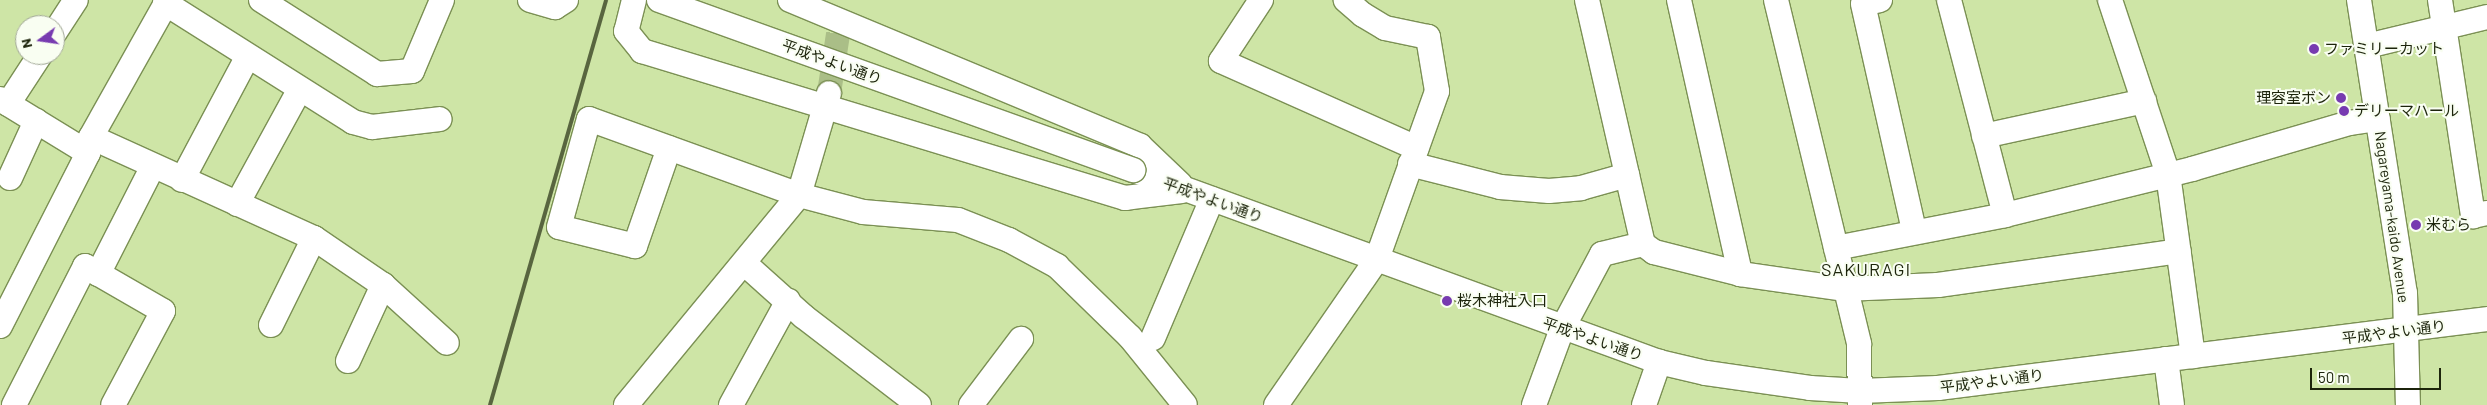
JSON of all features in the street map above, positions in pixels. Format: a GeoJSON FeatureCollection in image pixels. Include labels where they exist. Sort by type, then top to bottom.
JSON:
{"type":"FeatureCollection","features":[{"type":"Feature","properties":{"kind":"street"},"geometry":{"type":"LineString","coordinates":[[65,17],[76,0]]}},
{"type":"Feature","properties":{"kind":"street"},"geometry":{"type":"LineString","coordinates":[[261,0],[376,74],[412,71],[442,0]]}},
{"type":"Feature","properties":{"kind":"street"},"geometry":{"type":"LineString","coordinates":[[530,0],[555,7],[566,0]]}},
{"type":"Feature","properties":{"kind":"street"},"geometry":{"type":"LineString","coordinates":[[634,0],[626,32],[642,51],[827,100],[1124,198],[1187,190]]}},
{"type":"Feature","properties":{"kind":"street","name":"平成やよい通り"},"geometry":{"type":"LineString","coordinates":[[659,0],[1133,170],[1562,329],[1659,362],[1766,382],[1860,398],[2166,359],[2408,332],[2487,320]]}},
{"type":"Feature","properties":{"kind":"street"},"geometry":{"type":"LineString","coordinates":[[790,0],[831,9],[1140,146],[1187,190]]}},
{"type":"Feature","properties":{"kind":"street"},"geometry":{"type":"LineString","coordinates":[[1260,0],[1222,61],[1413,156],[1500,187],[1549,191],[1580,188],[1627,175]]}},
{"type":"Feature","properties":{"kind":"street"},"geometry":{"type":"LineString","coordinates":[[1276,405],[1377,259],[1437,91],[1428,37],[1386,28],[1363,15],[1346,0]]}},
{"type":"Feature","properties":{"kind":"street"},"geometry":{"type":"LineString","coordinates":[[1587,0],[1643,244],[1654,252],[1740,274],[1844,289],[1938,285],[2179,251]]}},
{"type":"Feature","properties":{"kind":"street"},"geometry":{"type":"LineString","coordinates":[[1679,0],[1740,274]]}},
{"type":"Feature","properties":{"kind":"street"},"geometry":{"type":"LineString","coordinates":[[1776,0],[1836,248],[1844,289],[1859,344],[1860,398]]}},
{"type":"Feature","properties":{"kind":"street"},"geometry":{"type":"LineString","coordinates":[[1880,0],[1863,4],[1914,231]]}},
{"type":"Feature","properties":{"kind":"street"},"geometry":{"type":"LineString","coordinates":[[1949,0],[2005,215]]}},
{"type":"Feature","properties":{"kind":"street"},"geometry":{"type":"LineString","coordinates":[[2110,0],[2168,174],[2193,356]]}},
{"type":"Feature","properties":{"kind":"street","name":"Nagareyama-kaido Avenue"},"geometry":{"type":"LineString","coordinates":[[2360,0],[2408,332],[2408,405]]}},
{"type":"Feature","properties":{"kind":"street"},"geometry":{"type":"LineString","coordinates":[[2440,0],[2446,27],[2473,216],[2487,213]]}},
{"type":"Feature","properties":{"kind":"street"},"geometry":{"type":"LineString","coordinates":[[0,326],[90,145],[166,2],[353,122],[372,127],[440,119]]}},
{"type":"Feature","properties":{"kind":"street"},"geometry":{"type":"LineString","coordinates":[[2367,46],[2487,17]]}},
{"type":"Feature","properties":{"kind":"street"},"geometry":{"type":"LineString","coordinates":[[182,180],[248,56]]}},
{"type":"Feature","properties":{"kind":"street"},"geometry":{"type":"LineString","coordinates":[[32,65],[4,102],[36,121],[90,145],[153,166],[314,238],[383,285],[447,343]]}},
{"type":"Feature","properties":{"kind":"street"},"geometry":{"type":"LineString","coordinates":[[237,204],[300,89]]}},
{"type":"Feature","properties":{"kind":"street"},"geometry":{"type":"LineString","coordinates":[[626,405],[799,195],[827,100]]}},
{"type":"Feature","properties":{"kind":"street"},"geometry":{"type":"LineString","coordinates":[[1984,136],[2144,101]]}},
{"type":"Feature","properties":{"kind":"street"},"geometry":{"type":"LineString","coordinates":[[669,148],[635,246],[559,227],[589,119],[799,195],[863,212],[958,220],[1010,240],[1057,266],[1130,337],[1185,405]]}},
{"type":"Feature","properties":{"kind":"street"},"geometry":{"type":"LineString","coordinates":[[1836,248],[1914,231],[2005,215],[2168,174],[2349,123],[2378,119]]}},
{"type":"Feature","properties":{"kind":"street"},"geometry":{"type":"LineString","coordinates":[[10,178],[36,121]]}},
{"type":"Feature","properties":{"kind":"street"},"geometry":{"type":"LineString","coordinates":[[98,274],[153,166]]}},
{"type":"Feature","properties":{"kind":"street"},"geometry":{"type":"LineString","coordinates":[[1153,338],[1212,199]]}},
{"type":"Feature","properties":{"kind":"street"},"geometry":{"type":"LineString","coordinates":[[270,325],[314,238]]}},
{"type":"Feature","properties":{"kind":"street"},"geometry":{"type":"LineString","coordinates":[[1534,405],[1562,329],[1602,254],[1643,244]]}},
{"type":"Feature","properties":{"kind":"street"},"geometry":{"type":"LineString","coordinates":[[744,263],[788,302],[919,405]]}},
{"type":"Feature","properties":{"kind":"street"},"geometry":{"type":"LineString","coordinates":[[14,405],[85,266],[163,311],[113,405]]}},
{"type":"Feature","properties":{"kind":"street"},"geometry":{"type":"LineString","coordinates":[[348,361],[383,285]]}},
{"type":"Feature","properties":{"kind":"street"},"geometry":{"type":"LineString","coordinates":[[731,405],[788,302]]}},
{"type":"Feature","properties":{"kind":"street"},"geometry":{"type":"LineString","coordinates":[[970,405],[1021,339]]}},
{"type":"Feature","properties":{"kind":"street"},"geometry":{"type":"LineString","coordinates":[[2166,359],[2172,405]]}},
{"type":"Feature","properties":{"kind":"street"},"geometry":{"type":"LineString","coordinates":[[1644,405],[1659,362]]}},
{"type":"Feature","properties":{"kind":"tunnel"},"geometry":{"type":"LineString","coordinates":[[829,93],[840,21]]}},
{"type":"Feature","properties":{"kind":"railway"},"geometry":{"type":"LineString","coordinates":[[490,405],[606,0]]}},
{"type":"Feature","properties":{"kind":"place","name":"ファミリーカット"},"geometry":{"type":"Point","coordinates":[2314,49]}},
{"type":"Feature","properties":{"kind":"place","name":"理容室ボン"},"geometry":{"type":"Point","coordinates":[2341,98]}},
{"type":"Feature","properties":{"kind":"place","name":"デリーマハール"},"geometry":{"type":"Point","coordinates":[2344,111]}},
{"type":"Feature","properties":{"kind":"place","name":"米むら"},"geometry":{"type":"Point","coordinates":[2416,225]}},
{"type":"Feature","properties":{"kind":"place","name":"桜木神社入口"},"geometry":{"type":"Point","coordinates":[1447,301]}},
{"type":"Feature","properties":{"kind":"district","name":"SAKURAGI"},"geometry":{"type":"Point","coordinates":[1866,269]}}]}
